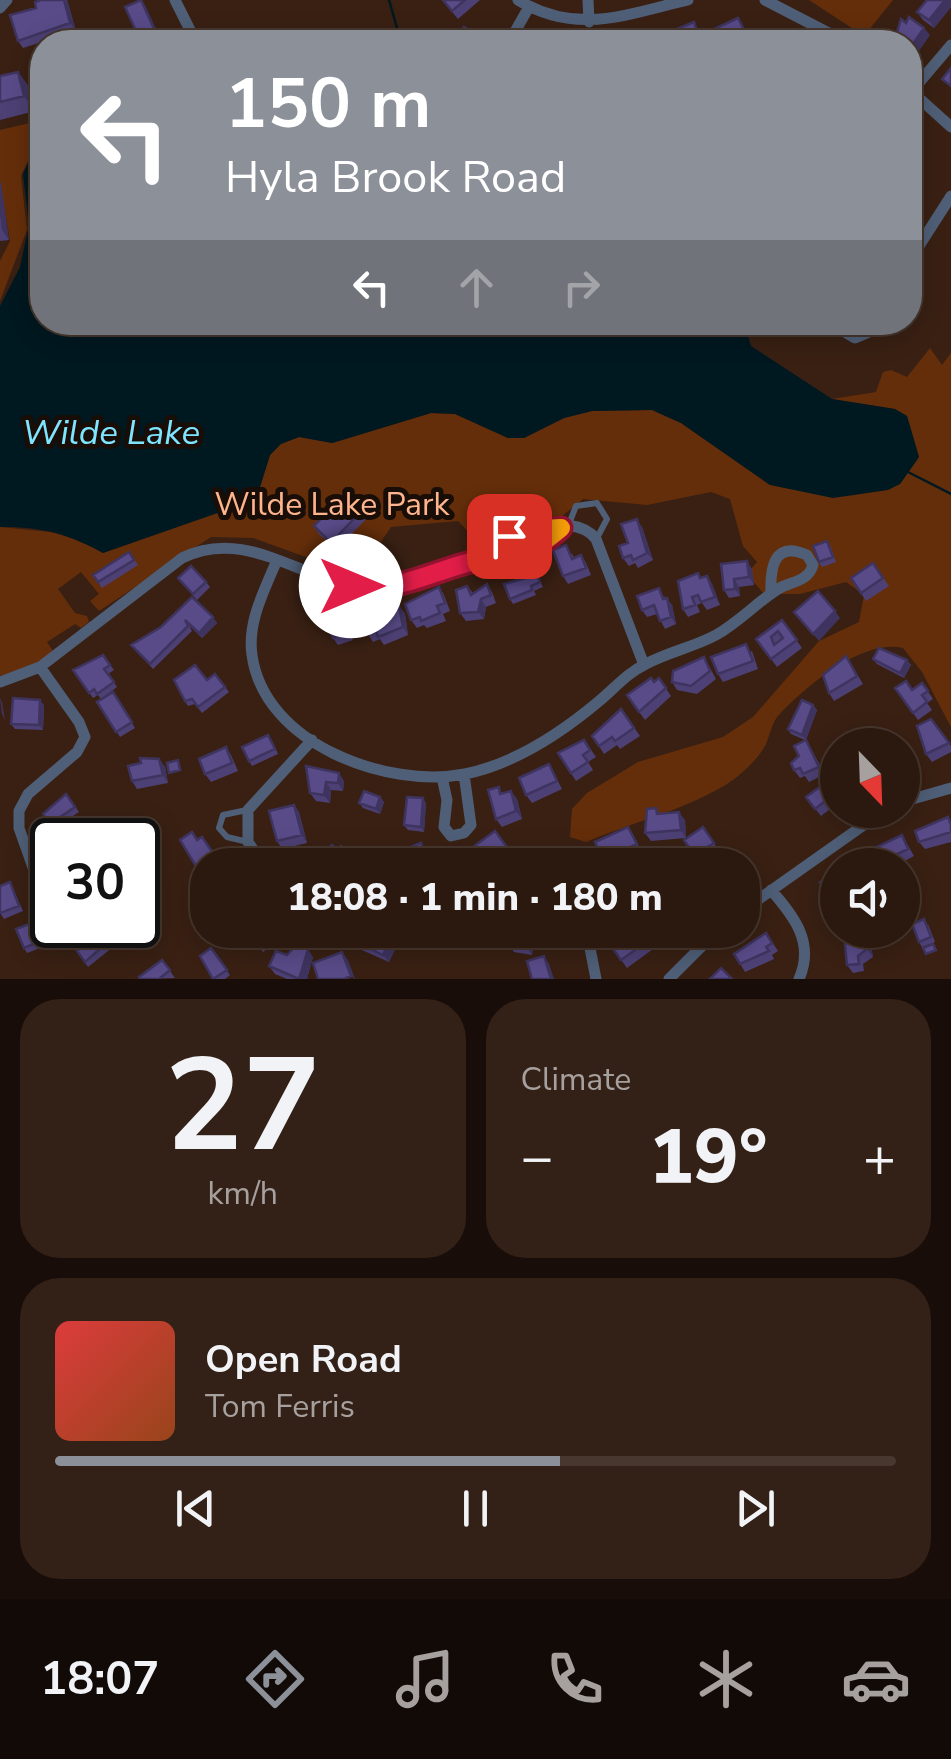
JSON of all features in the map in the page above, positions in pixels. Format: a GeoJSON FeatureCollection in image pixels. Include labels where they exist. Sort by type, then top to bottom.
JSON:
{"type":"FeatureCollection","features":[{"type":"Feature","properties":{"kind":"street"},"geometry":{"type":"LineString","coordinates":[[0,8],[7,0]]}},
{"type":"Feature","properties":{"kind":"street"},"geometry":{"type":"LineString","coordinates":[[175,0],[190,30]]}},
{"type":"Feature","properties":{"kind":"street"},"geometry":{"type":"LineString","coordinates":[[588,0],[589,22]]}},
{"type":"Feature","properties":{"kind":"street"},"geometry":{"type":"LineString","coordinates":[[514,30],[524,4],[589,22],[688,0]]}},
{"type":"Feature","properties":{"kind":"street"},"geometry":{"type":"LineString","coordinates":[[765,0],[823,29]]}},
{"type":"Feature","properties":{"kind":"street"},"geometry":{"type":"LineString","coordinates":[[922,78],[951,45]]}},
{"type":"Feature","properties":{"kind":"street"},"geometry":{"type":"LineString","coordinates":[[922,100],[951,127]]}},
{"type":"Feature","properties":{"kind":"street"},"geometry":{"type":"LineString","coordinates":[[922,241],[951,196]]}},
{"type":"Feature","properties":{"kind":"street"},"geometry":{"type":"LineString","coordinates":[[472,562],[509,536],[578,524],[596,539],[644,664]]}},
{"type":"Feature","properties":{"kind":"street"},"geometry":{"type":"LineString","coordinates":[[0,682],[40,667],[196,551],[242,548],[351,586],[378,589],[406,585],[472,562],[518,557],[565,526]]}},
{"type":"Feature","properties":{"kind":"street"},"geometry":{"type":"LineString","coordinates":[[277,560],[253,624],[252,655],[270,700],[312,740],[374,768],[442,777],[464,774],[546,739],[644,664],[714,637],[772,594]]}},
{"type":"Feature","properties":{"kind":"street"},"geometry":{"type":"LineString","coordinates":[[30,856],[17,819],[23,800],[77,752],[85,738],[79,722],[40,667]]}},
{"type":"Feature","properties":{"kind":"street"},"geometry":{"type":"LineString","coordinates":[[252,848],[248,842],[248,810],[312,740]]}},
{"type":"Feature","properties":{"kind":"street"},"geometry":{"type":"LineString","coordinates":[[442,777],[447,792],[444,827],[451,836],[471,824],[464,774]]}},
{"type":"Feature","properties":{"kind":"street"},"geometry":{"type":"LineString","coordinates":[[920,797],[951,788]]}},
{"type":"Feature","properties":{"kind":"street"},"geometry":{"type":"LineString","coordinates":[[760,899],[860,828]]}},
{"type":"Feature","properties":{"kind":"street"},"geometry":{"type":"LineString","coordinates":[[25,842],[30,847]]}},
{"type":"Feature","properties":{"kind":"street"},"geometry":{"type":"LineString","coordinates":[[772,890],[802,935],[805,960],[799,979]]}},
{"type":"Feature","properties":{"kind":"street"},"geometry":{"type":"LineString","coordinates":[[590,948],[596,979]]}},
{"type":"Feature","properties":{"kind":"street"},"geometry":{"type":"LineString","coordinates":[[668,979],[700,948]]}},
{"type":"Feature","properties":{"kind":"lane"},"geometry":{"type":"LineString","coordinates":[[565,526],[576,506],[597,504],[607,519],[596,539]]}},
{"type":"Feature","properties":{"kind":"lane"},"geometry":{"type":"LineString","coordinates":[[248,810],[223,815],[219,828],[227,837],[248,842]]}},
{"type":"Feature","properties":{"kind":"green space"},"geometry":{"type":"Polygon","coordinates":[[[809,0],[893,0],[869,30],[855,30],[809,0]]]}},
{"type":"Feature","properties":{"kind":"green space"},"geometry":{"type":"Polygon","coordinates":[[[30,123],[30,156],[21,176],[27,230],[0,301],[0,261],[10,241],[0,183],[0,130],[30,123]]]}},
{"type":"Feature","properties":{"kind":"green space","name":"Wilde Lake Park"},"geometry":{"type":"Polygon","coordinates":[[[930,348],[942,365],[951,353],[951,727],[922,672],[903,648],[870,651],[836,667],[790,704],[776,719],[758,756],[728,783],[689,803],[586,842],[570,837],[572,809],[587,793],[638,762],[723,737],[753,717],[819,641],[859,622],[864,595],[846,582],[800,594],[764,594],[752,580],[751,569],[757,562],[743,546],[730,499],[711,492],[647,505],[583,499],[562,516],[514,527],[480,544],[458,521],[391,527],[358,576],[253,538],[211,537],[99,611],[90,601],[99,594],[81,572],[58,589],[75,613],[87,616],[89,622],[81,628],[75,624],[47,642],[53,651],[34,665],[0,676],[0,527],[71,534],[103,553],[243,504],[260,487],[270,455],[280,444],[299,437],[333,443],[431,413],[455,414],[508,438],[524,438],[564,418],[592,411],[652,410],[681,423],[770,485],[900,484],[919,457],[907,416],[895,409],[832,399],[876,392],[883,372],[891,370],[907,377],[930,348]]]}},
{"type":"Feature","properties":{"kind":"water","name":"Wilde Lake"},"geometry":{"type":"Polygon","coordinates":[[[30,159],[30,335],[748,335],[751,346],[832,399],[895,409],[907,416],[919,457],[900,484],[888,490],[833,498],[770,485],[681,423],[652,410],[592,411],[564,418],[524,438],[508,438],[455,414],[431,413],[332,443],[299,437],[281,444],[270,455],[260,487],[243,504],[103,553],[53,532],[0,527],[0,306],[20,267],[29,225],[23,174],[30,159]]]}},
{"type":"Feature","properties":{"kind":"building"},"geometry":{"type":"Polygon","coordinates":[[[64,0],[70,23],[50,30],[30,30],[30,37],[18,41],[10,15],[36,8],[35,2],[64,0]]]}},
{"type":"Feature","properties":{"kind":"building"},"geometry":{"type":"Polygon","coordinates":[[[141,0],[155,30],[136,30],[125,7],[141,0]]]}},
{"type":"Feature","properties":{"kind":"building"},"geometry":{"type":"Polygon","coordinates":[[[443,0],[465,0],[452,11],[443,0]]]}},
{"type":"Feature","properties":{"kind":"building"},"geometry":{"type":"Polygon","coordinates":[[[927,0],[945,0],[929,20],[917,12],[927,0]]]}},
{"type":"Feature","properties":{"kind":"building"},"geometry":{"type":"Polygon","coordinates":[[[909,17],[924,28],[898,30],[901,19],[906,23],[909,17]]]}},
{"type":"Feature","properties":{"kind":"building"},"geometry":{"type":"Polygon","coordinates":[[[738,18],[743,28],[738,30],[714,29],[738,18]]]}},
{"type":"Feature","properties":{"kind":"building"},"geometry":{"type":"Polygon","coordinates":[[[694,22],[697,30],[675,30],[694,22]]]}},
{"type":"Feature","properties":{"kind":"building"},"geometry":{"type":"Polygon","coordinates":[[[951,68],[951,86],[942,79],[951,68]]]}},
{"type":"Feature","properties":{"kind":"building"},"geometry":{"type":"Polygon","coordinates":[[[18,72],[24,96],[0,102],[0,76],[18,72]]]}},
{"type":"Feature","properties":{"kind":"building"},"geometry":{"type":"Polygon","coordinates":[[[348,490],[366,506],[331,543],[314,526],[348,490]]]}},
{"type":"Feature","properties":{"kind":"building"},"geometry":{"type":"Polygon","coordinates":[[[637,519],[647,553],[633,560],[631,555],[623,558],[619,546],[628,543],[621,524],[637,519]]]}},
{"type":"Feature","properties":{"kind":"building"},"geometry":{"type":"Polygon","coordinates":[[[827,541],[833,557],[819,562],[813,546],[827,541]]]}},
{"type":"Feature","properties":{"kind":"building"},"geometry":{"type":"Polygon","coordinates":[[[566,545],[572,559],[581,555],[586,568],[563,576],[553,550],[566,545]]]}},
{"type":"Feature","properties":{"kind":"building"},"geometry":{"type":"Polygon","coordinates":[[[129,552],[134,560],[98,582],[93,575],[129,552]]]}},
{"type":"Feature","properties":{"kind":"building"},"geometry":{"type":"Polygon","coordinates":[[[747,561],[749,577],[734,579],[735,589],[724,590],[721,564],[747,561]]]}},
{"type":"Feature","properties":{"kind":"building"},"geometry":{"type":"Polygon","coordinates":[[[873,563],[883,578],[861,593],[851,578],[873,563]]]}},
{"type":"Feature","properties":{"kind":"building"},"geometry":{"type":"Polygon","coordinates":[[[191,566],[206,582],[193,594],[178,578],[191,566]]]}},
{"type":"Feature","properties":{"kind":"building"},"geometry":{"type":"Polygon","coordinates":[[[698,573],[700,578],[707,576],[715,597],[701,602],[698,595],[692,597],[695,605],[683,609],[678,581],[698,573]]]}},
{"type":"Feature","properties":{"kind":"building"},"geometry":{"type":"Polygon","coordinates":[[[537,575],[540,582],[531,586],[532,590],[510,599],[504,584],[537,575]]]}},
{"type":"Feature","properties":{"kind":"building"},"geometry":{"type":"Polygon","coordinates":[[[487,584],[491,595],[481,599],[478,612],[460,613],[456,590],[467,586],[471,595],[487,584]]]}},
{"type":"Feature","properties":{"kind":"building"},"geometry":{"type":"Polygon","coordinates":[[[439,587],[445,603],[437,606],[440,613],[421,621],[420,617],[411,620],[405,604],[439,587]]]}},
{"type":"Feature","properties":{"kind":"building"},"geometry":{"type":"Polygon","coordinates":[[[659,588],[663,599],[667,598],[671,617],[660,621],[654,605],[642,610],[637,596],[659,588]]]}},
{"type":"Feature","properties":{"kind":"building"},"geometry":{"type":"Polygon","coordinates":[[[818,591],[835,611],[813,634],[794,612],[818,591]]]}},
{"type":"Feature","properties":{"kind":"building"},"geometry":{"type":"Polygon","coordinates":[[[192,597],[213,617],[199,633],[185,620],[188,626],[150,664],[131,645],[161,627],[192,597]]]}},
{"type":"Feature","properties":{"kind":"building"},"geometry":{"type":"Polygon","coordinates":[[[347,600],[355,620],[345,624],[348,632],[333,638],[325,616],[347,600]]]}},
{"type":"Feature","properties":{"kind":"building"},"geometry":{"type":"Polygon","coordinates":[[[399,606],[403,627],[378,637],[376,631],[368,634],[364,625],[375,620],[371,613],[383,608],[387,619],[392,617],[390,610],[399,606]]]}},
{"type":"Feature","properties":{"kind":"building"},"geometry":{"type":"Polygon","coordinates":[[[782,620],[797,640],[771,659],[756,639],[782,620]],[[778,631],[771,637],[774,645],[783,638],[778,631]]]}},
{"type":"Feature","properties":{"kind":"building"},"geometry":{"type":"Polygon","coordinates":[[[746,644],[753,661],[718,674],[711,657],[746,644]]]}},
{"type":"Feature","properties":{"kind":"building"},"geometry":{"type":"Polygon","coordinates":[[[879,648],[907,660],[900,673],[873,659],[879,648]]]}},
{"type":"Feature","properties":{"kind":"building"},"geometry":{"type":"Polygon","coordinates":[[[103,655],[110,665],[104,669],[114,682],[97,694],[94,689],[89,693],[73,670],[103,655]]]}},
{"type":"Feature","properties":{"kind":"building"},"geometry":{"type":"Polygon","coordinates":[[[846,656],[857,676],[829,693],[823,675],[846,656]]]}},
{"type":"Feature","properties":{"kind":"building"},"geometry":{"type":"Polygon","coordinates":[[[704,657],[710,671],[691,686],[672,682],[673,671],[704,657]]]}},
{"type":"Feature","properties":{"kind":"building"},"geometry":{"type":"Polygon","coordinates":[[[195,665],[207,680],[215,674],[225,687],[198,707],[192,699],[185,701],[174,680],[195,665]]]}},
{"type":"Feature","properties":{"kind":"building"},"geometry":{"type":"Polygon","coordinates":[[[651,678],[654,682],[659,678],[666,688],[639,712],[627,695],[651,678]]]}},
{"type":"Feature","properties":{"kind":"building"},"geometry":{"type":"Polygon","coordinates":[[[906,681],[912,690],[922,683],[928,691],[922,695],[927,702],[913,713],[895,688],[906,681]]]}},
{"type":"Feature","properties":{"kind":"building"},"geometry":{"type":"Polygon","coordinates":[[[113,692],[132,722],[116,732],[97,702],[113,692]]]}},
{"type":"Feature","properties":{"kind":"building"},"geometry":{"type":"Polygon","coordinates":[[[13,698],[40,700],[39,725],[11,724],[13,698]]]}},
{"type":"Feature","properties":{"kind":"building"},"geometry":{"type":"Polygon","coordinates":[[[802,700],[813,705],[802,735],[788,729],[802,700]]]}},
{"type":"Feature","properties":{"kind":"building"},"geometry":{"type":"Polygon","coordinates":[[[621,709],[634,728],[599,746],[592,736],[621,709]]]}},
{"type":"Feature","properties":{"kind":"building"},"geometry":{"type":"Polygon","coordinates":[[[931,719],[949,743],[926,754],[917,726],[931,719]]]}},
{"type":"Feature","properties":{"kind":"building"},"geometry":{"type":"Polygon","coordinates":[[[268,735],[275,749],[249,761],[242,747],[268,735]]]}},
{"type":"Feature","properties":{"kind":"building"},"geometry":{"type":"Polygon","coordinates":[[[584,740],[590,750],[583,755],[588,762],[571,773],[558,753],[584,740]]]}},
{"type":"Feature","properties":{"kind":"building"},"geometry":{"type":"Polygon","coordinates":[[[806,740],[819,767],[803,774],[800,768],[794,770],[791,763],[799,756],[794,746],[806,740]]]}},
{"type":"Feature","properties":{"kind":"building"},"geometry":{"type":"Polygon","coordinates":[[[226,747],[232,763],[205,774],[199,759],[226,747]]]}},
{"type":"Feature","properties":{"kind":"building"},"geometry":{"type":"Polygon","coordinates":[[[140,758],[159,759],[163,775],[132,781],[128,766],[141,763],[140,758]]]}},
{"type":"Feature","properties":{"kind":"building"},"geometry":{"type":"Polygon","coordinates":[[[178,760],[180,770],[169,773],[167,763],[178,760]]]}},
{"type":"Feature","properties":{"kind":"building"},"geometry":{"type":"Polygon","coordinates":[[[549,764],[557,781],[526,795],[519,778],[549,764]]]}},
{"type":"Feature","properties":{"kind":"building"},"geometry":{"type":"Polygon","coordinates":[[[306,766],[339,773],[338,783],[326,782],[324,795],[310,793],[306,766]]]}},
{"type":"Feature","properties":{"kind":"building"},"geometry":{"type":"Polygon","coordinates":[[[499,787],[500,794],[511,791],[516,811],[496,819],[488,790],[499,787]]]}},
{"type":"Feature","properties":{"kind":"building"},"geometry":{"type":"Polygon","coordinates":[[[820,787],[820,805],[815,809],[806,797],[820,787]]]}},
{"type":"Feature","properties":{"kind":"building"},"geometry":{"type":"Polygon","coordinates":[[[364,791],[380,797],[376,809],[359,803],[364,791]]]}},
{"type":"Feature","properties":{"kind":"building"},"geometry":{"type":"Polygon","coordinates":[[[66,794],[75,807],[59,818],[46,818],[43,814],[66,794]]]}},
{"type":"Feature","properties":{"kind":"building"},"geometry":{"type":"Polygon","coordinates":[[[407,797],[423,798],[421,827],[404,825],[407,797]]]}},
{"type":"Feature","properties":{"kind":"building"},"geometry":{"type":"Polygon","coordinates":[[[294,805],[302,835],[277,841],[269,811],[294,805]]]}},
{"type":"Feature","properties":{"kind":"building"},"geometry":{"type":"Polygon","coordinates":[[[656,808],[657,814],[679,812],[681,830],[645,833],[647,809],[656,808]]]}},
{"type":"Feature","properties":{"kind":"building"},"geometry":{"type":"Polygon","coordinates":[[[948,817],[951,832],[919,842],[915,831],[948,817]]]}},
{"type":"Feature","properties":{"kind":"building"},"geometry":{"type":"Polygon","coordinates":[[[628,827],[637,844],[628,848],[598,848],[595,842],[628,827]]]}},
{"type":"Feature","properties":{"kind":"building"},"geometry":{"type":"Polygon","coordinates":[[[703,827],[714,843],[710,848],[689,848],[684,840],[703,827]]]}},
{"type":"Feature","properties":{"kind":"building"},"geometry":{"type":"Polygon","coordinates":[[[495,831],[508,848],[474,848],[495,831]]]}},
{"type":"Feature","properties":{"kind":"building"},"geometry":{"type":"Polygon","coordinates":[[[192,832],[197,840],[202,837],[210,848],[190,848],[190,856],[180,840],[192,832]]]}},
{"type":"Feature","properties":{"kind":"building"},"geometry":{"type":"Polygon","coordinates":[[[902,835],[908,848],[874,848],[902,835]]]}},
{"type":"Feature","properties":{"kind":"building"},"geometry":{"type":"Polygon","coordinates":[[[10,882],[19,906],[0,913],[0,886],[10,882]]]}},
{"type":"Feature","properties":{"kind":"building"},"geometry":{"type":"Polygon","coordinates":[[[924,919],[931,937],[920,942],[920,921],[924,919]]]}},
{"type":"Feature","properties":{"kind":"building"},"geometry":{"type":"Polygon","coordinates":[[[29,924],[30,946],[24,948],[16,929],[29,924]]]}},
{"type":"Feature","properties":{"kind":"building"},"geometry":{"type":"Polygon","coordinates":[[[766,933],[772,943],[766,947],[769,951],[740,964],[734,954],[743,948],[760,948],[760,937],[766,933]]]}},
{"type":"Feature","properties":{"kind":"building"},"geometry":{"type":"Polygon","coordinates":[[[933,944],[936,950],[926,954],[923,948],[933,944]]]}},
{"type":"Feature","properties":{"kind":"building"},"geometry":{"type":"Polygon","coordinates":[[[81,948],[101,948],[85,962],[77,951],[81,948]]]}},
{"type":"Feature","properties":{"kind":"building"},"geometry":{"type":"Polygon","coordinates":[[[211,948],[227,970],[213,979],[200,956],[211,948]]]}},
{"type":"Feature","properties":{"kind":"building"},"geometry":{"type":"Polygon","coordinates":[[[293,948],[308,949],[299,979],[269,966],[276,951],[287,955],[293,948]]]}},
{"type":"Feature","properties":{"kind":"building"},"geometry":{"type":"Polygon","coordinates":[[[612,948],[638,948],[621,960],[612,948]]]}},
{"type":"Feature","properties":{"kind":"building"},"geometry":{"type":"Polygon","coordinates":[[[845,948],[867,948],[858,956],[859,964],[847,965],[845,948]]]}},
{"type":"Feature","properties":{"kind":"building"},"geometry":{"type":"Polygon","coordinates":[[[342,952],[351,976],[318,979],[313,963],[342,952]]]}},
{"type":"Feature","properties":{"kind":"building"},"geometry":{"type":"Polygon","coordinates":[[[544,956],[551,979],[532,979],[527,961],[544,956]]]}},
{"type":"Feature","properties":{"kind":"building"},"geometry":{"type":"Polygon","coordinates":[[[162,960],[170,970],[159,979],[140,979],[139,977],[162,960]]]}},
{"type":"Feature","properties":{"kind":"building"},"geometry":{"type":"Polygon","coordinates":[[[721,968],[732,979],[710,979],[721,968]]]}},
{"type":"Feature","properties":{"kind":"waterway"},"geometry":{"type":"LineString","coordinates":[[389,0],[398,30]]}},
{"type":"Feature","properties":{"kind":"waterway"},"geometry":{"type":"LineString","coordinates":[[908,472],[951,494]]}},
{"type":"Feature","properties":{"kind":"slow traffic"},"geometry":{"type":"LineString","coordinates":[[533,550],[561,528],[542,529]]}},
{"type":"Feature","properties":{"kind":"route"},"geometry":{"type":"LineString","coordinates":[[351,586],[396,588],[472,562],[518,557],[561,528],[509,536]]}}]}
